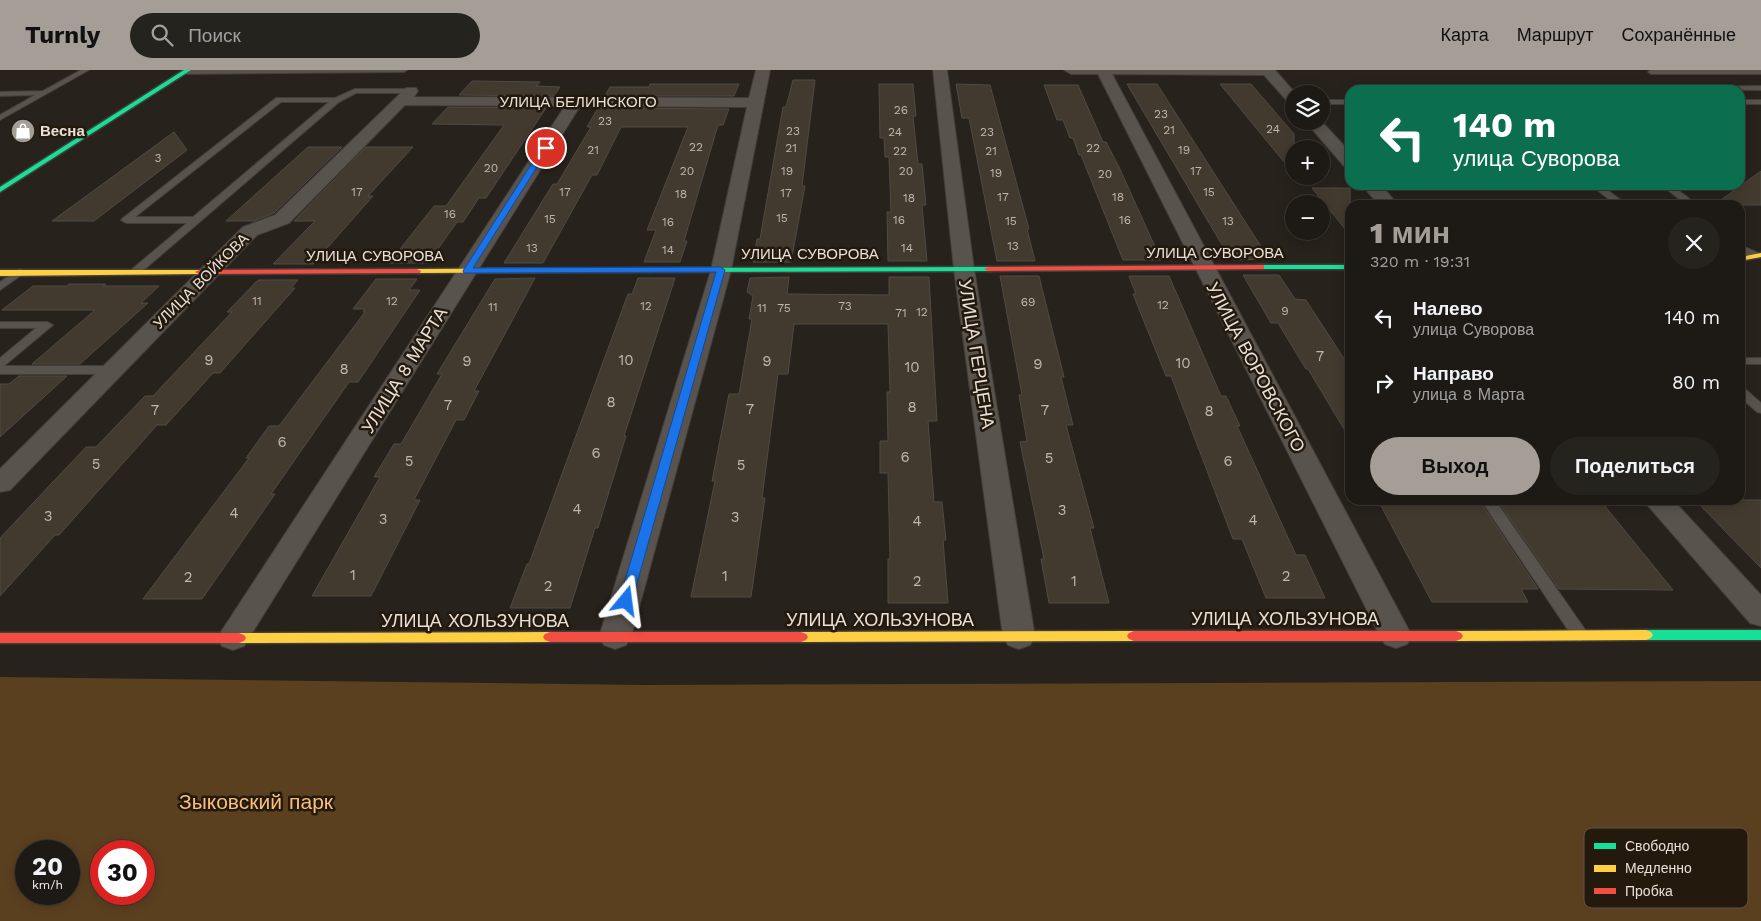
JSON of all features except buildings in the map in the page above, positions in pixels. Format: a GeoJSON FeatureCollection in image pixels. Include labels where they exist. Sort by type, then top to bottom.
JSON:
{"type":"FeatureCollection","features":[{"type":"Feature","properties":{"kind":"street"},"geometry":{"type":"LineString","coordinates":[[615,637],[721,270],[763,70]]}},
{"type":"Feature","properties":{"kind":"street","name":"УЛИЦА ГЕРЦЕНА"},"geometry":{"type":"LineString","coordinates":[[940,70],[964,269],[1019,636]]}},
{"type":"Feature","properties":{"kind":"street"},"geometry":{"type":"LineString","coordinates":[[1071,70],[1267,70],[1285,90]]}},
{"type":"Feature","properties":{"kind":"street","name":"УЛИЦА ВОРОВСКОГО"},"geometry":{"type":"LineString","coordinates":[[1103,70],[1396,636]]}},
{"type":"Feature","properties":{"kind":"street"},"geometry":{"type":"LineString","coordinates":[[0,190],[186,71]]}},
{"type":"Feature","properties":{"kind":"street","name":"УЛИЦА БЕЛИНСКОГО"},"geometry":{"type":"LineString","coordinates":[[407,96],[575,102],[755,103]]}},
{"type":"Feature","properties":{"kind":"street","name":"УЛИЦА ВОЙКОВА"},"geometry":{"type":"LineString","coordinates":[[0,484],[250,231],[282,219],[407,96]]}},
{"type":"Feature","properties":{"kind":"street","name":"УЛИЦА 8 МАРТА"},"geometry":{"type":"LineString","coordinates":[[233,638],[575,102]]}},
{"type":"Feature","properties":{"kind":"street"},"geometry":{"type":"LineString","coordinates":[[1321,130],[1345,156]]}},
{"type":"Feature","properties":{"kind":"street"},"geometry":{"type":"LineString","coordinates":[[1376,190],[1384,200]]}},
{"type":"Feature","properties":{"kind":"street"},"geometry":{"type":"LineString","coordinates":[[1745,258],[1759,256]]}},
{"type":"Feature","properties":{"kind":"street","name":"УЛИЦА СУВОРОВА"},"geometry":{"type":"LineString","coordinates":[[0,272],[1345,267]]}},
{"type":"Feature","properties":{"kind":"street"},"geometry":{"type":"LineString","coordinates":[[1662,505],[1761,615]]}},
{"type":"Feature","properties":{"kind":"street","name":"УЛИЦА ХОЛЬЗУНОВА"},"geometry":{"type":"LineString","coordinates":[[0,638],[1761,635]]}},
{"type":"Feature","properties":{"kind":"lane"},"geometry":{"type":"LineString","coordinates":[[0,118],[86,70]]}},
{"type":"Feature","properties":{"kind":"lane"},"geometry":{"type":"LineString","coordinates":[[186,71],[404,70]]}},
{"type":"Feature","properties":{"kind":"lane"},"geometry":{"type":"LineString","coordinates":[[1651,72],[1761,72]]}},
{"type":"Feature","properties":{"kind":"lane"},"geometry":{"type":"LineString","coordinates":[[1745,88],[1761,88]]}},
{"type":"Feature","properties":{"kind":"lane"},"geometry":{"type":"LineString","coordinates":[[135,272],[336,100],[355,91],[407,96]]}},
{"type":"Feature","properties":{"kind":"lane"},"geometry":{"type":"LineString","coordinates":[[0,94],[43,93]]}},
{"type":"Feature","properties":{"kind":"lane"},"geometry":{"type":"LineString","coordinates":[[197,220],[126,220],[279,100],[336,100]]}},
{"type":"Feature","properties":{"kind":"lane"},"geometry":{"type":"LineString","coordinates":[[1330,102],[1345,102]]}},
{"type":"Feature","properties":{"kind":"lane"},"geometry":{"type":"LineString","coordinates":[[1745,102],[1761,102]]}},
{"type":"Feature","properties":{"kind":"lane"},"geometry":{"type":"LineString","coordinates":[[1602,190],[1615,200]]}},
{"type":"Feature","properties":{"kind":"lane"},"geometry":{"type":"LineString","coordinates":[[1672,190],[1686,200]]}},
{"type":"Feature","properties":{"kind":"lane"},"geometry":{"type":"LineString","coordinates":[[1745,250],[1759,256]]}},
{"type":"Feature","properties":{"kind":"lane"},"geometry":{"type":"LineString","coordinates":[[0,287],[19,272]]}},
{"type":"Feature","properties":{"kind":"lane"},"geometry":{"type":"LineString","coordinates":[[0,325],[47,325],[0,364]]}},
{"type":"Feature","properties":{"kind":"lane"},"geometry":{"type":"LineString","coordinates":[[1745,361],[1761,361]]}},
{"type":"Feature","properties":{"kind":"lane"},"geometry":{"type":"LineString","coordinates":[[0,370],[113,370]]}},
{"type":"Feature","properties":{"kind":"lane"},"geometry":{"type":"LineString","coordinates":[[1745,395],[1761,409]]}},
{"type":"Feature","properties":{"kind":"lane"},"geometry":{"type":"LineString","coordinates":[[1491,505],[1580,635]]}},
{"type":"Feature","properties":{"kind":"green space","name":"Зыковский парк"},"geometry":{"type":"Polygon","coordinates":[[[0,677],[643,685],[1761,681],[1761,921],[0,921],[0,677]]]}},
{"type":"Feature","properties":{"kind":"traffic: fast"},"geometry":{"type":"LineString","coordinates":[[0,190],[188,70]]}},
{"type":"Feature","properties":{"kind":"traffic: fast"},"geometry":{"type":"LineString","coordinates":[[1261,267],[1345,267]]}},
{"type":"Feature","properties":{"kind":"traffic: fast"},"geometry":{"type":"LineString","coordinates":[[647,270],[988,269]]}},
{"type":"Feature","properties":{"kind":"traffic: fast"},"geometry":{"type":"LineString","coordinates":[[1646,635],[1761,635]]}},
{"type":"Feature","properties":{"kind":"traffic: slow"},"geometry":{"type":"LineString","coordinates":[[1745,258],[1761,255]]}},
{"type":"Feature","properties":{"kind":"traffic: slow"},"geometry":{"type":"LineString","coordinates":[[417,271],[647,270]]}},
{"type":"Feature","properties":{"kind":"traffic: slow"},"geometry":{"type":"LineString","coordinates":[[0,273],[199,272]]}},
{"type":"Feature","properties":{"kind":"traffic: slow"},"geometry":{"type":"LineString","coordinates":[[1456,636],[1646,635]]}},
{"type":"Feature","properties":{"kind":"traffic: slow"},"geometry":{"type":"LineString","coordinates":[[801,637],[1134,636]]}},
{"type":"Feature","properties":{"kind":"traffic: slow"},"geometry":{"type":"LineString","coordinates":[[239,638],[550,637]]}},
{"type":"Feature","properties":{"kind":"traffic: jam"},"geometry":{"type":"LineString","coordinates":[[988,269],[1261,267]]}},
{"type":"Feature","properties":{"kind":"traffic: jam"},"geometry":{"type":"LineString","coordinates":[[199,272],[417,271]]}},
{"type":"Feature","properties":{"kind":"traffic: jam"},"geometry":{"type":"LineString","coordinates":[[1134,636],[1456,636]]}},
{"type":"Feature","properties":{"kind":"traffic: jam"},"geometry":{"type":"LineString","coordinates":[[550,637],[801,637]]}},
{"type":"Feature","properties":{"kind":"traffic: jam"},"geometry":{"type":"LineString","coordinates":[[0,638],[239,638]]}},
{"type":"Feature","properties":{"kind":"place","name":"Весна"},"geometry":{"type":"Point","coordinates":[23,131]}},
{"type":"Feature","properties":{"kind":"route"},"geometry":{"type":"LineString","coordinates":[[546,148],[467,271],[721,270],[626,601]]}}]}
